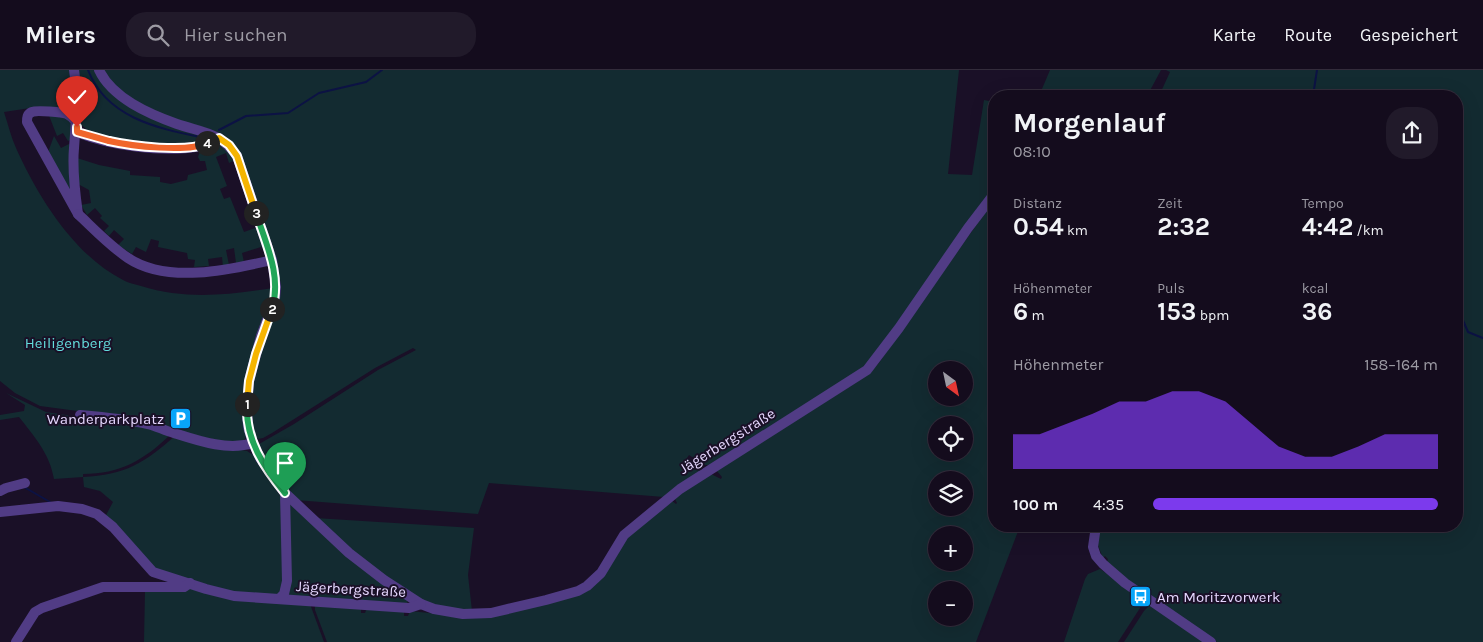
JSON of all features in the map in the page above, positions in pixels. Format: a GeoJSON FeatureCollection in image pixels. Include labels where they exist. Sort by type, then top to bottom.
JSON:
{"type":"FeatureCollection","features":[{"type":"Feature","properties":{"kind":"street"},"geometry":{"type":"LineString","coordinates":[[74,70],[77,88],[74,163],[78,214]]}},
{"type":"Feature","properties":{"kind":"street"},"geometry":{"type":"LineString","coordinates":[[99,70],[109,86],[128,101],[154,115],[219,138]]}},
{"type":"Feature","properties":{"kind":"street"},"geometry":{"type":"LineString","coordinates":[[219,138],[203,146],[181,148],[139,146],[91,137],[76,127],[68,115],[63,113],[34,111],[27,118],[27,122],[78,214],[130,259],[162,270],[185,272],[219,271],[272,260]]}},
{"type":"Feature","properties":{"kind":"street","name":"Jägerbergstraße"},"geometry":{"type":"LineString","coordinates":[[219,138],[229,145],[237,156],[272,260],[276,287],[275,299],[249,381],[248,427],[253,443],[267,470],[285,493],[313,521],[350,553],[384,580],[421,604],[449,612],[491,613],[546,600],[578,591],[587,586],[601,573],[624,535],[680,489],[867,370],[988,202]]}},
{"type":"Feature","properties":{"kind":"street"},"geometry":{"type":"LineString","coordinates":[[80,414],[150,425],[218,445],[240,447],[253,443]]}},
{"type":"Feature","properties":{"kind":"street"},"geometry":{"type":"LineString","coordinates":[[0,491],[25,482]]}},
{"type":"Feature","properties":{"kind":"street","name":"Jägerbergstraße"},"geometry":{"type":"LineString","coordinates":[[279,599],[284,594],[287,581],[285,493]]}},
{"type":"Feature","properties":{"kind":"street","name":"Jägerbergstraße"},"geometry":{"type":"LineString","coordinates":[[0,512],[58,506],[82,509],[97,514],[113,527],[153,572],[234,596],[409,608],[421,604]]}},
{"type":"Feature","properties":{"kind":"street"},"geometry":{"type":"LineString","coordinates":[[1095,532],[1093,547],[1096,556],[1102,564],[1211,642]]}},
{"type":"Feature","properties":{"kind":"street"},"geometry":{"type":"LineString","coordinates":[[16,642],[35,612],[103,586],[184,588],[190,584]]}},
{"type":"Feature","properties":{"kind":"green space","name":"Heiligenberg"},"geometry":{"type":"Polygon","coordinates":[[[0,70],[95,70],[108,88],[203,134],[202,144],[140,144],[92,134],[78,122],[30,108],[4,112],[16,148],[47,205],[73,240],[105,269],[127,282],[158,290],[191,295],[240,293],[273,288],[255,350],[247,435],[237,445],[115,416],[40,406],[15,393],[0,381],[0,70]]]}},
{"type":"Feature","properties":{"kind":"green space"},"geometry":{"type":"Polygon","coordinates":[[[102,70],[959,70],[948,174],[972,175],[984,100],[988,101],[988,196],[897,326],[861,371],[709,465],[705,465],[689,455],[687,458],[692,464],[700,468],[699,472],[664,497],[489,483],[478,514],[295,500],[258,447],[259,444],[378,370],[416,350],[413,348],[375,368],[272,433],[258,439],[254,435],[252,423],[253,386],[261,349],[278,302],[281,286],[276,263],[240,156],[232,142],[226,137],[217,132],[164,116],[148,109],[133,100],[107,77],[102,70]]]}},
{"type":"Feature","properties":{"kind":"green space"},"geometry":{"type":"Polygon","coordinates":[[[1050,70],[1161,70],[1150,90],[1042,90],[1050,70]]]}},
{"type":"Feature","properties":{"kind":"green space"},"geometry":{"type":"Polygon","coordinates":[[[1166,70],[1483,70],[1483,642],[1217,642],[1114,570],[1107,562],[1108,559],[1105,556],[1103,558],[1097,543],[1099,532],[1463,532],[1463,90],[1162,90],[1170,72],[1166,70]]]}},
{"type":"Feature","properties":{"kind":"green space"},"geometry":{"type":"Polygon","coordinates":[[[48,113],[69,118],[74,131],[73,139],[68,141],[63,133],[57,136],[48,113]]]}},
{"type":"Feature","properties":{"kind":"green space"},"geometry":{"type":"Polygon","coordinates":[[[54,136],[61,148],[73,142],[75,200],[47,155],[54,136]]]}},
{"type":"Feature","properties":{"kind":"green space"},"geometry":{"type":"Polygon","coordinates":[[[221,145],[235,160],[229,163],[226,153],[216,157],[227,186],[220,189],[224,199],[230,197],[244,232],[258,227],[264,246],[242,253],[244,262],[236,263],[234,248],[226,250],[229,265],[223,267],[222,257],[208,259],[209,266],[194,267],[195,260],[188,259],[187,253],[158,247],[159,241],[151,239],[146,252],[136,247],[132,254],[118,245],[124,239],[114,230],[109,236],[104,231],[109,226],[100,218],[102,216],[95,208],[87,215],[81,205],[91,203],[89,190],[78,184],[77,158],[99,165],[130,171],[130,175],[160,177],[160,182],[171,184],[187,180],[188,175],[207,170],[205,161],[200,161],[198,157],[201,148],[221,145]]]}},
{"type":"Feature","properties":{"kind":"green space"},"geometry":{"type":"Polygon","coordinates":[[[988,208],[988,532],[1018,532],[976,642],[327,642],[315,610],[315,605],[361,608],[361,613],[365,613],[367,608],[404,611],[404,616],[408,616],[410,611],[458,616],[579,594],[626,537],[672,501],[676,504],[674,497],[709,473],[721,479],[722,477],[716,470],[857,382],[878,364],[988,208]]]}},
{"type":"Feature","properties":{"kind":"green space"},"geometry":{"type":"Polygon","coordinates":[[[6,393],[46,412],[149,427],[170,435],[151,452],[131,464],[109,471],[83,474],[83,477],[54,479],[45,453],[19,417],[0,420],[0,415],[24,411],[25,405],[6,393]]]}},
{"type":"Feature","properties":{"kind":"green space"},"geometry":{"type":"Polygon","coordinates":[[[176,435],[247,451],[253,455],[283,500],[283,591],[275,596],[233,592],[156,570],[105,517],[113,502],[100,491],[84,487],[83,477],[111,474],[134,466],[176,435]]]}},
{"type":"Feature","properties":{"kind":"green space"},"geometry":{"type":"Polygon","coordinates":[[[288,502],[377,578],[408,601],[406,605],[291,597],[287,594],[288,502]]]}},
{"type":"Feature","properties":{"kind":"green space"},"geometry":{"type":"Polygon","coordinates":[[[315,518],[474,528],[468,575],[472,611],[432,604],[405,591],[365,562],[315,518]]]}},
{"type":"Feature","properties":{"kind":"green space"},"geometry":{"type":"Polygon","coordinates":[[[1100,569],[1143,598],[1140,608],[1118,642],[1064,642],[1085,579],[1088,574],[1100,569]]]}},
{"type":"Feature","properties":{"kind":"green space"},"geometry":{"type":"Polygon","coordinates":[[[189,588],[310,604],[324,642],[144,642],[145,592],[148,589],[189,588]]]}},
{"type":"Feature","properties":{"kind":"green space"},"geometry":{"type":"Polygon","coordinates":[[[1151,604],[1205,642],[1124,642],[1144,611],[1151,604]]]}},
{"type":"Feature","properties":{"kind":"waterway"},"geometry":{"type":"LineString","coordinates":[[88,70],[96,86],[107,99],[134,118],[166,129],[200,137]]}},
{"type":"Feature","properties":{"kind":"waterway"},"geometry":{"type":"LineString","coordinates":[[219,130],[246,116],[288,113],[319,93],[366,82],[382,70]]}},
{"type":"Feature","properties":{"kind":"waterway"},"geometry":{"type":"LineString","coordinates":[[1314,90],[1317,70]]}},
{"type":"Feature","properties":{"kind":"waterway"},"geometry":{"type":"LineString","coordinates":[[1463,320],[1468,332],[1483,338]]}},
{"type":"Feature","properties":{"kind":"waterway"},"geometry":{"type":"LineString","coordinates":[[24,487],[50,502]]}},
{"type":"Feature","properties":{"kind":"place","name":"Wanderparkplatz"},"geometry":{"type":"Point","coordinates":[180,419]}},
{"type":"Feature","properties":{"kind":"place","name":"Am Moritzvorwerk"},"geometry":{"type":"Point","coordinates":[1141,597]}},
{"type":"Feature","properties":{"kind":"route"},"geometry":{"type":"LineString","coordinates":[[77,127],[77,132],[91,137],[139,146],[181,148],[203,146],[219,138],[229,145],[237,156],[272,260],[276,287],[275,299],[261,336],[249,381],[248,427],[260,458],[285,493]]}}]}
